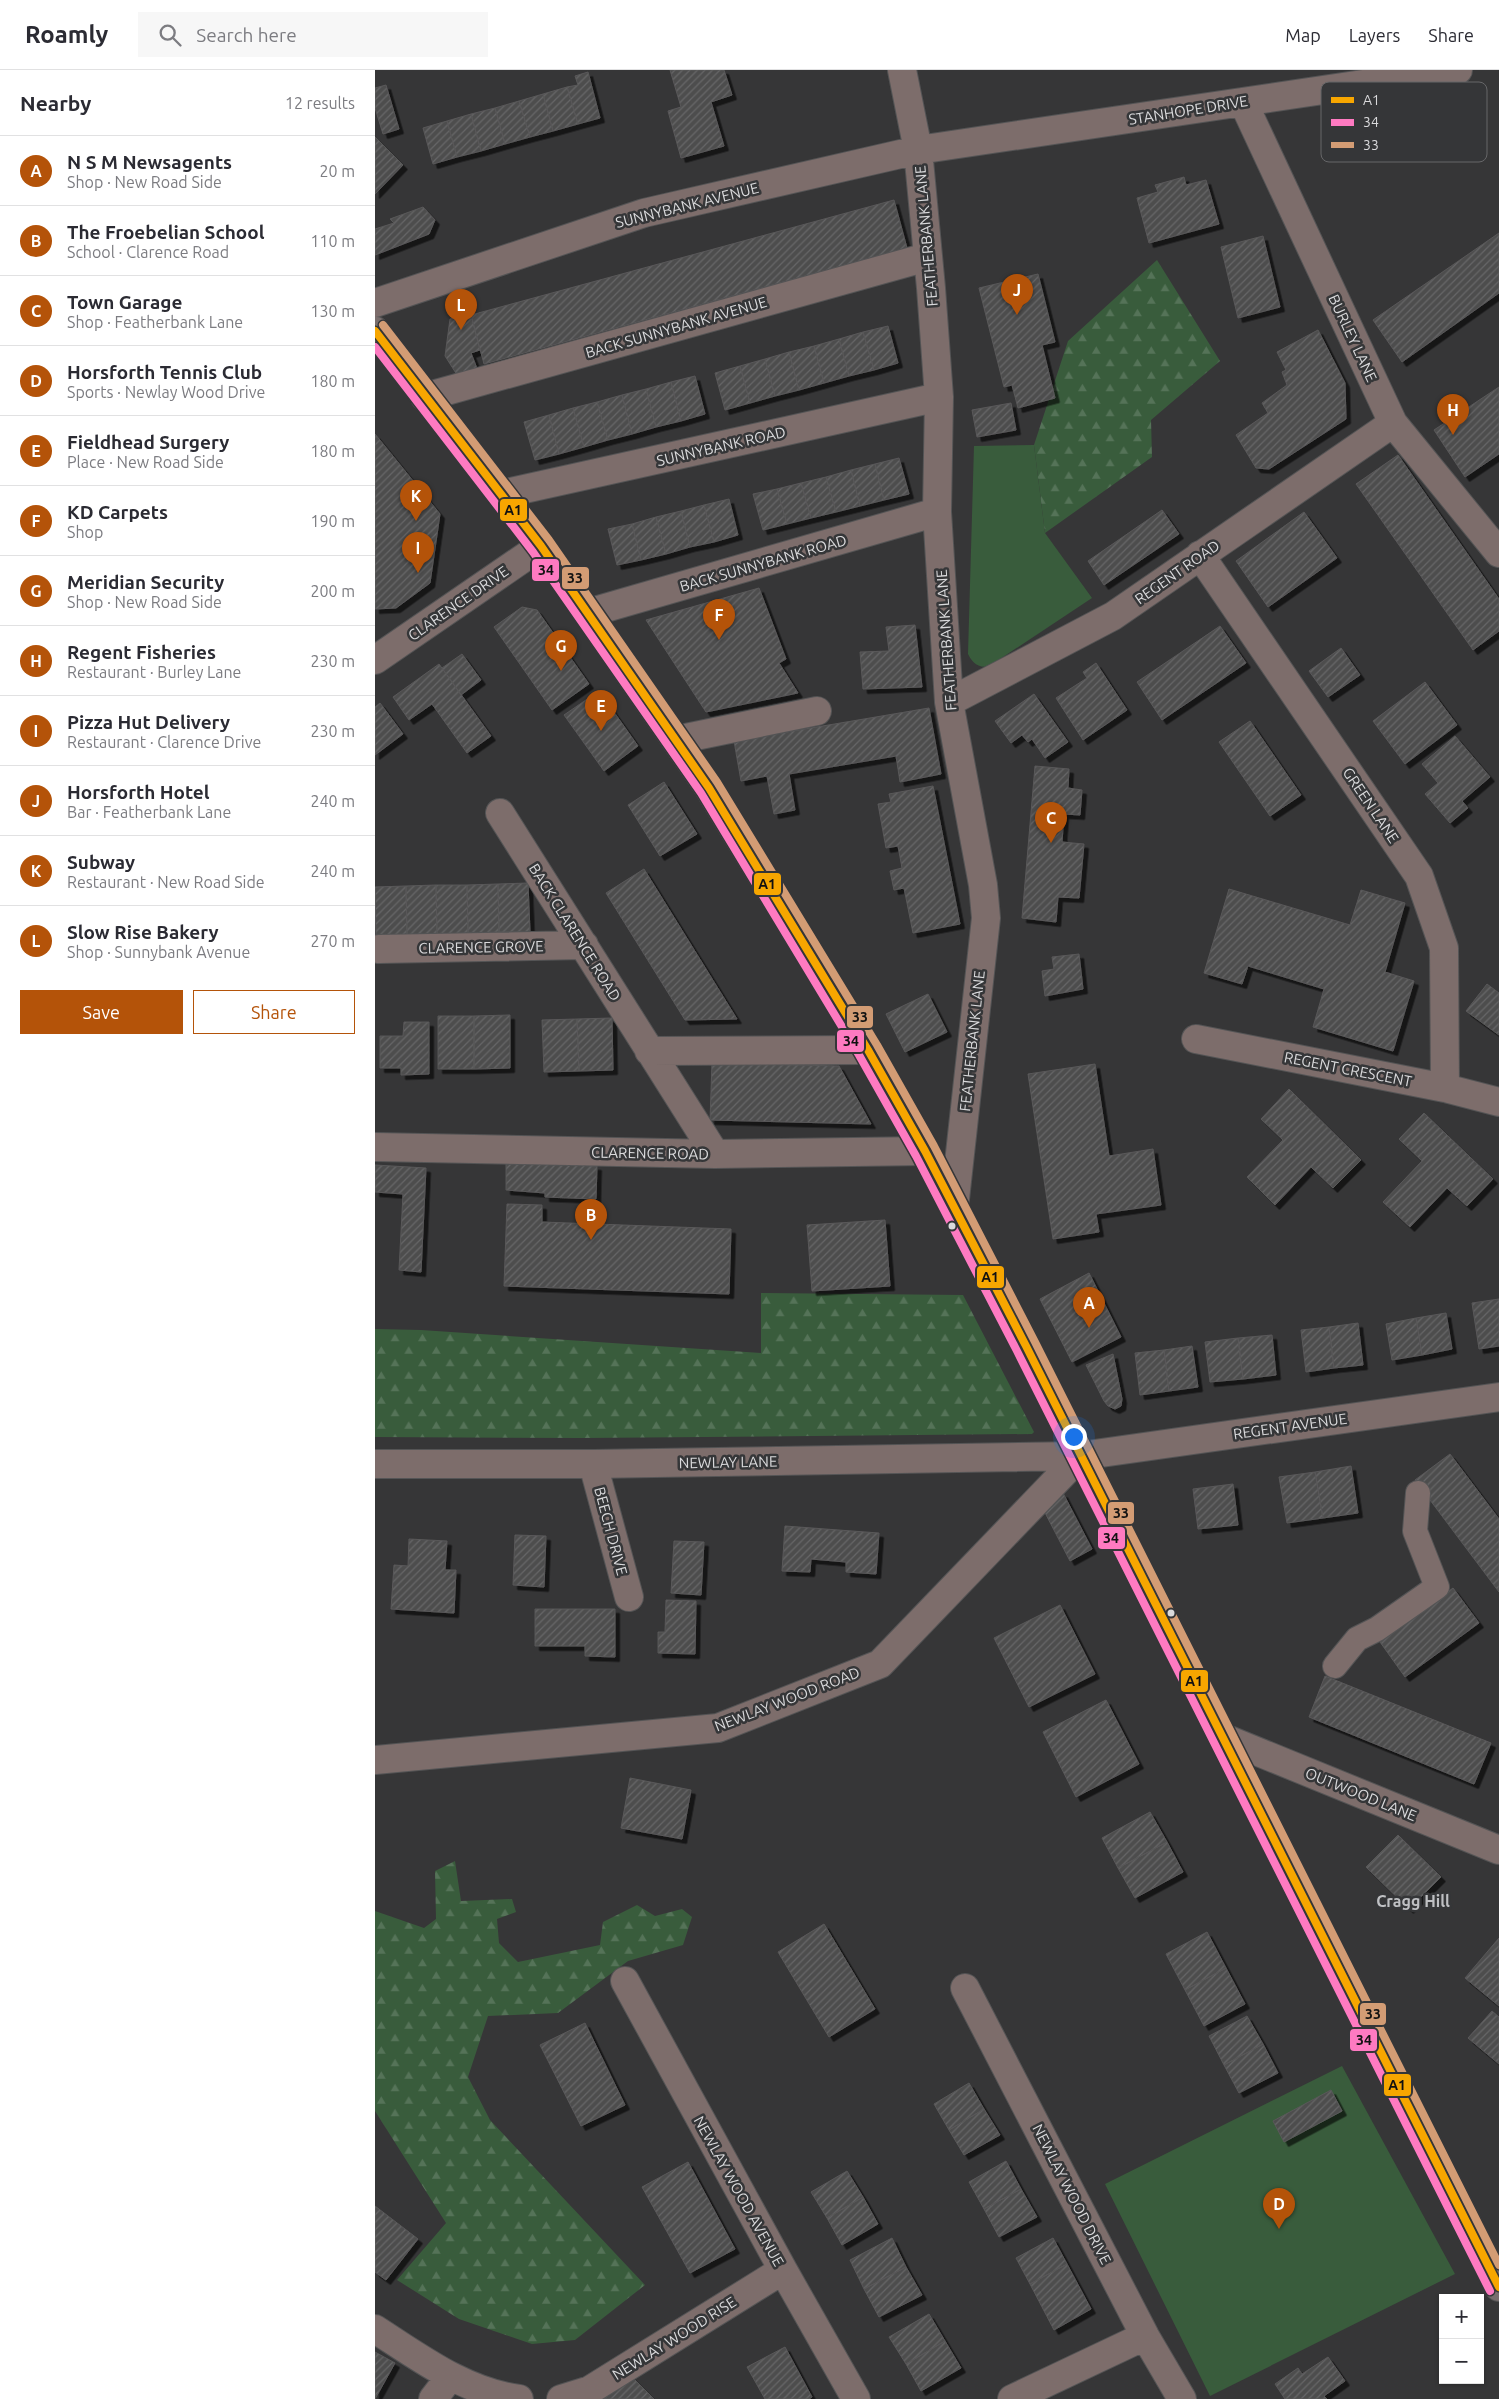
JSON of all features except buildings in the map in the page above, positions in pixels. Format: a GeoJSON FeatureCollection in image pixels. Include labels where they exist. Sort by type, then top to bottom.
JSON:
{"type":"FeatureCollection","features":[{"type":"Feature","properties":{"kind":"main road"},"geometry":{"type":"LineString","coordinates":[[375,331],[541,546],[709,788],[868,1050],[925,1151],[1026,1346],[1499,2286]]}},
{"type":"Feature","properties":{"kind":"street","name":"FEATHERBANK LANE"},"geometry":{"type":"LineString","coordinates":[[902,70],[918,150],[939,397],[937,512],[949,702],[983,885],[987,918],[955,1208]]}},
{"type":"Feature","properties":{"kind":"street","name":"STANHOPE DRIVE"},"geometry":{"type":"LineString","coordinates":[[1377,82],[1458,70]]}},
{"type":"Feature","properties":{"kind":"street","name":"STANHOPE DRIVE"},"geometry":{"type":"LineString","coordinates":[[918,150],[1321,90]]}},
{"type":"Feature","properties":{"kind":"street","name":"BURLEY LANE"},"geometry":{"type":"LineString","coordinates":[[1243,102],[1393,423],[1499,553]]}},
{"type":"Feature","properties":{"kind":"street","name":"SUNNYBANK AVENUE"},"geometry":{"type":"LineString","coordinates":[[375,303],[644,212],[918,150]]}},
{"type":"Feature","properties":{"kind":"street","name":"BACK SUNNYBANK AVENUE"},"geometry":{"type":"LineString","coordinates":[[425,397],[927,257]]}},
{"type":"Feature","properties":{"kind":"street","name":"SUNNYBANK ROAD"},"geometry":{"type":"LineString","coordinates":[[502,494],[939,397]]}},
{"type":"Feature","properties":{"kind":"street","name":"REGENT ROAD"},"geometry":{"type":"LineString","coordinates":[[949,702],[1113,616],[1393,423]]}},
{"type":"Feature","properties":{"kind":"street","name":"BACK SUNNYBANK ROAD"},"geometry":{"type":"LineString","coordinates":[[588,613],[937,512]]}},
{"type":"Feature","properties":{"kind":"street","name":"CLARENCE DRIVE"},"geometry":{"type":"LineString","coordinates":[[375,660],[541,546]]}},
{"type":"Feature","properties":{"kind":"street","name":"GREEN LANE"},"geometry":{"type":"LineString","coordinates":[[1200,555],[1419,876],[1444,948],[1445,1088]]}},
{"type":"Feature","properties":{"kind":"street"},"geometry":{"type":"LineString","coordinates":[[676,740],[817,711]]}},
{"type":"Feature","properties":{"kind":"street","name":"BACK CLARENCE ROAD"},"geometry":{"type":"LineString","coordinates":[[500,813],[715,1154]]}},
{"type":"Feature","properties":{"kind":"street","name":"CLARENCE GROVE"},"geometry":{"type":"LineString","coordinates":[[379,949],[584,945]]}},
{"type":"Feature","properties":{"kind":"street","name":"REGENT CRESCENT"},"geometry":{"type":"LineString","coordinates":[[1195,1038],[1445,1088],[1499,1102]]}},
{"type":"Feature","properties":{"kind":"street"},"geometry":{"type":"LineString","coordinates":[[649,1051],[868,1050]]}},
{"type":"Feature","properties":{"kind":"street","name":"CLARENCE ROAD"},"geometry":{"type":"LineString","coordinates":[[375,1147],[715,1154],[925,1151]]}},
{"type":"Feature","properties":{"kind":"street","name":"REGENT AVENUE"},"geometry":{"type":"LineString","coordinates":[[1080,1456],[1499,1397]]}},
{"type":"Feature","properties":{"kind":"street","name":"NEWLAY LANE"},"geometry":{"type":"LineString","coordinates":[[375,1464],[593,1464],[1080,1456]]}},
{"type":"Feature","properties":{"kind":"street","name":"NEWLAY WOOD ROAD"},"geometry":{"type":"LineString","coordinates":[[375,1760],[719,1728],[880,1664],[1080,1456]]}},
{"type":"Feature","properties":{"kind":"street","name":"BEECH DRIVE"},"geometry":{"type":"LineString","coordinates":[[593,1464],[629,1597]]}},
{"type":"Feature","properties":{"kind":"street"},"geometry":{"type":"LineString","coordinates":[[1335,1666],[1357,1639],[1377,1629],[1437,1587],[1415,1530],[1418,1493]]}},
{"type":"Feature","properties":{"kind":"street","name":"OUTWOOD LANE"},"geometry":{"type":"LineString","coordinates":[[1224,1738],[1499,1850]]}},
{"type":"Feature","properties":{"kind":"street","name":"NEWLAY WOOD AVENUE"},"geometry":{"type":"LineString","coordinates":[[625,1981],[856,2399]]}},
{"type":"Feature","properties":{"kind":"street","name":"NEWLAY WOOD DRIVE"},"geometry":{"type":"LineString","coordinates":[[965,1988],[1145,2336],[1182,2399]]}},
{"type":"Feature","properties":{"kind":"street","name":"NEWLAY WOOD RISE"},"geometry":{"type":"LineString","coordinates":[[561,2399],[590,2390],[783,2270]]}},
{"type":"Feature","properties":{"kind":"street"},"geometry":{"type":"LineString","coordinates":[[375,2329],[450,2377],[499,2396],[519,2399]]}},
{"type":"Feature","properties":{"kind":"street"},"geometry":{"type":"LineString","coordinates":[[1012,2399],[1145,2336]]}},
{"type":"Feature","properties":{"kind":"street"},"geometry":{"type":"LineString","coordinates":[[433,2399],[450,2377]]}},
{"type":"Feature","properties":{"kind":"green space"},"geometry":{"type":"Polygon","coordinates":[[[1157,260],[1220,361],[1151,420],[1152,457],[1045,533],[1034,445],[1068,341],[1157,260]]]}},
{"type":"Feature","properties":{"kind":"green space"},"geometry":{"type":"Polygon","coordinates":[[[1034,445],[1045,533],[1092,598],[988,667],[981,666],[974,663],[968,654],[974,446],[1034,445]]]}},
{"type":"Feature","properties":{"kind":"green space"},"geometry":{"type":"Polygon","coordinates":[[[761,1293],[963,1295],[1034,1432],[1032,1434],[583,1438],[375,1437],[375,1329],[421,1330],[761,1353],[761,1293]]]}},
{"type":"Feature","properties":{"kind":"green space"},"geometry":{"type":"Polygon","coordinates":[[[455,1861],[461,1901],[512,1899],[516,1912],[497,1919],[499,1943],[518,1962],[600,1945],[603,1922],[637,1905],[655,1916],[682,1909],[692,1917],[683,1945],[628,1961],[558,2013],[488,2016],[468,2077],[490,2120],[645,2285],[575,2340],[532,2344],[459,2319],[397,2280],[446,2223],[375,2111],[375,1911],[424,1928],[436,1919],[435,1871],[455,1861]]]}},
{"type":"Feature","properties":{"kind":"green space"},"geometry":{"type":"Polygon","coordinates":[[[1342,2066],[1455,2274],[1210,2396],[1105,2184],[1342,2066]]]}},
{"type":"Feature","properties":{"kind":"transit line","name":"33"},"geometry":{"type":"LineString","coordinates":[[383,325],[549,540],[717,782],[877,1045],[934,1146],[1035,1342],[1499,2265]]}},
{"type":"Feature","properties":{"kind":"transit line","name":"A1"},"geometry":{"type":"LineString","coordinates":[[375,331],[541,546],[709,788],[868,1050],[925,1151],[1026,1346],[1499,2287]]}},
{"type":"Feature","properties":{"kind":"transit line","name":"34"},"geometry":{"type":"LineString","coordinates":[[375,347],[533,552],[701,793],[859,1055],[916,1156],[1017,1351],[1490,2291]]}},
{"type":"Feature","properties":{"kind":"place","name":"Horsforth Hotel"},"geometry":{"type":"Point","coordinates":[1017,315]}},
{"type":"Feature","properties":{"kind":"place","name":"Slow Rise Bakery"},"geometry":{"type":"Point","coordinates":[461,330]}},
{"type":"Feature","properties":{"kind":"place","name":"Regent Fisheries"},"geometry":{"type":"Point","coordinates":[1453,435]}},
{"type":"Feature","properties":{"kind":"place","name":"Subway"},"geometry":{"type":"Point","coordinates":[416,521]}},
{"type":"Feature","properties":{"kind":"place","name":"Pizza Hut Delivery"},"geometry":{"type":"Point","coordinates":[418,573]}},
{"type":"Feature","properties":{"kind":"place","name":"KD Carpets"},"geometry":{"type":"Point","coordinates":[719,640]}},
{"type":"Feature","properties":{"kind":"place","name":"Meridian Security"},"geometry":{"type":"Point","coordinates":[561,671]}},
{"type":"Feature","properties":{"kind":"place","name":"Fieldhead Surgery"},"geometry":{"type":"Point","coordinates":[601,731]}},
{"type":"Feature","properties":{"kind":"place","name":"Town Garage"},"geometry":{"type":"Point","coordinates":[1051,843]}},
{"type":"Feature","properties":{"kind":"place","name":"The Froebelian School"},"geometry":{"type":"Point","coordinates":[591,1240]}},
{"type":"Feature","properties":{"kind":"place","name":"N S M Newsagents"},"geometry":{"type":"Point","coordinates":[1089,1328]}},
{"type":"Feature","properties":{"kind":"place","name":"Horsforth Tennis Club"},"geometry":{"type":"Point","coordinates":[1279,2229]}},
{"type":"Feature","properties":{"kind":"district","name":"Cragg Hill"},"geometry":{"type":"Point","coordinates":[1413,1901]}}]}
